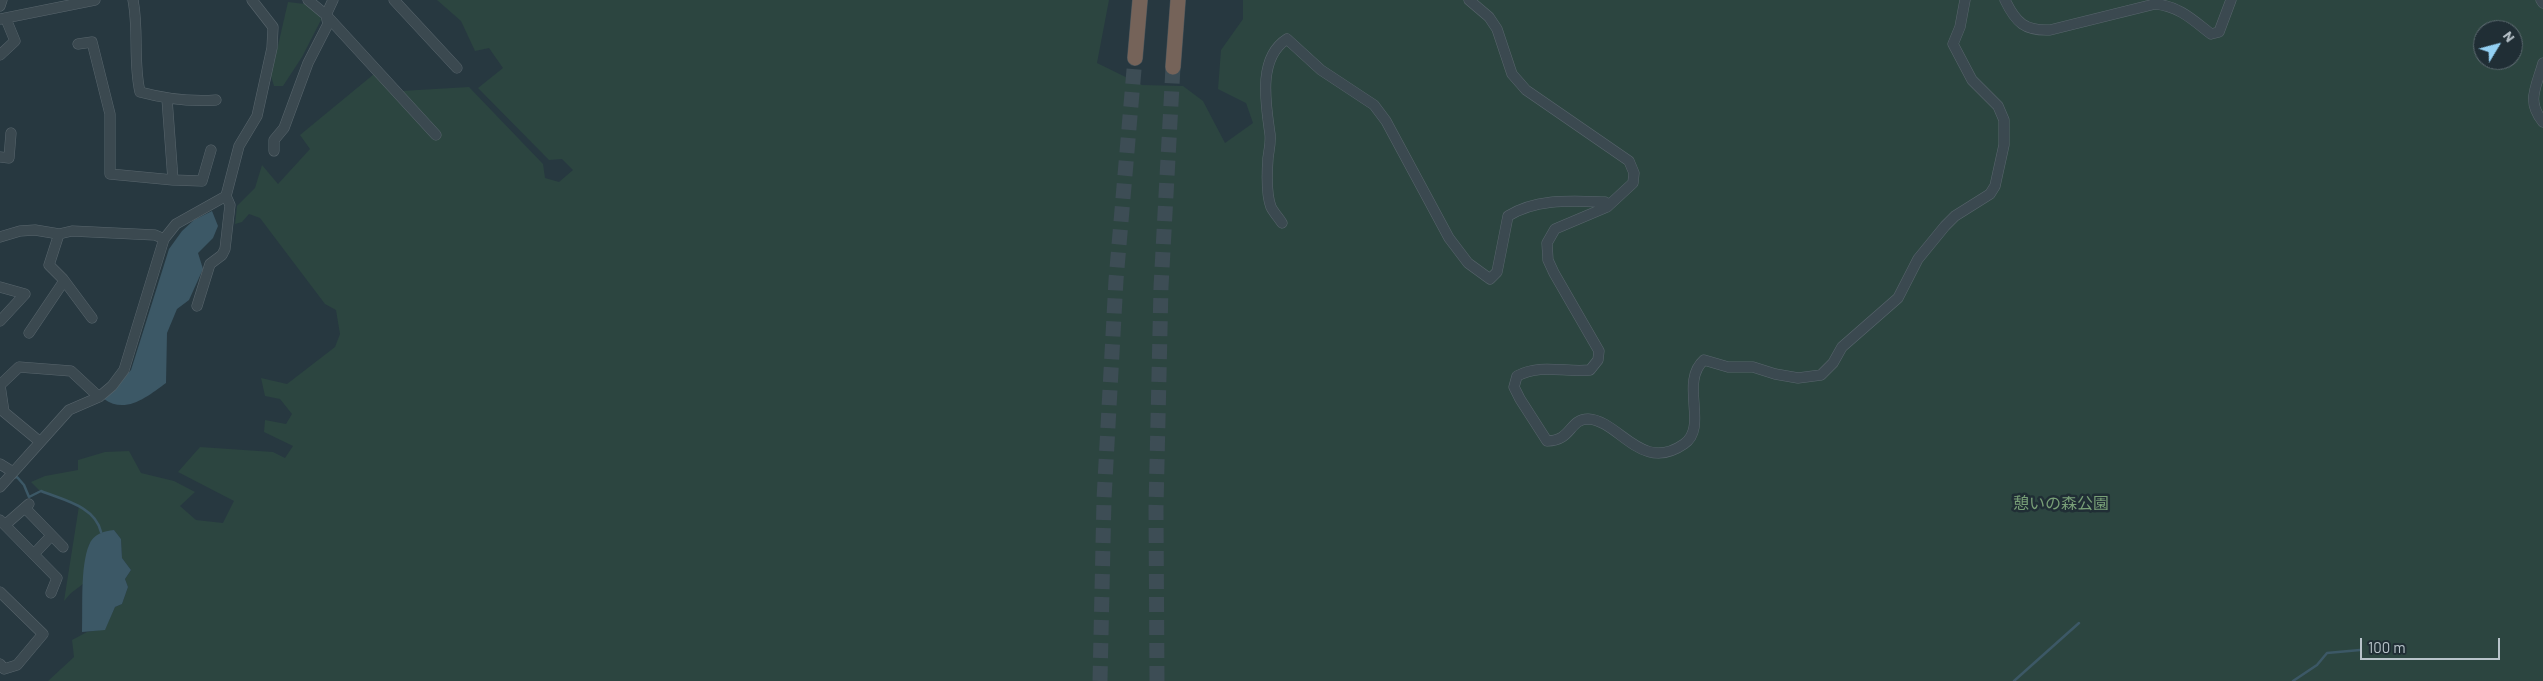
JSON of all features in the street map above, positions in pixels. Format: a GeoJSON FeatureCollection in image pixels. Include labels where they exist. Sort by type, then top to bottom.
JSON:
{"type":"FeatureCollection","features":[{"type":"Feature","properties":{"kind":"highway"},"geometry":{"type":"LineString","coordinates":[[1135,58],[1140,0]]}},
{"type":"Feature","properties":{"kind":"highway"},"geometry":{"type":"LineString","coordinates":[[1173,67],[1178,0]]}},
{"type":"Feature","properties":{"kind":"street"},"geometry":{"type":"LineString","coordinates":[[0,6],[2,0]]}},
{"type":"Feature","properties":{"kind":"street"},"geometry":{"type":"LineString","coordinates":[[0,55],[16,41],[3,19],[70,2],[95,0]]}},
{"type":"Feature","properties":{"kind":"street"},"geometry":{"type":"LineString","coordinates":[[133,0],[138,28],[136,72],[140,92],[167,100],[195,102],[216,100]]}},
{"type":"Feature","properties":{"kind":"street"},"geometry":{"type":"LineString","coordinates":[[197,306],[210,264],[222,255],[225,249],[230,205],[226,196],[240,146],[257,116],[274,34],[273,27],[252,0]]}},
{"type":"Feature","properties":{"kind":"street"},"geometry":{"type":"LineString","coordinates":[[308,0],[326,15],[436,135]]}},
{"type":"Feature","properties":{"kind":"street"},"geometry":{"type":"LineString","coordinates":[[274,150],[274,140],[284,128],[308,64],[328,24],[326,15],[333,0]]}},
{"type":"Feature","properties":{"kind":"street"},"geometry":{"type":"LineString","coordinates":[[394,0],[456,68]]}},
{"type":"Feature","properties":{"kind":"street"},"geometry":{"type":"LineString","coordinates":[[1469,0],[1489,18],[1497,29],[1512,74],[1526,90],[1629,161],[1634,173],[1633,182],[1607,207],[1555,229],[1546,243],[1548,260],[1599,351],[1598,360],[1590,370],[1576,372],[1547,368],[1526,371],[1517,376],[1514,387],[1547,441],[1557,441],[1567,435],[1576,423],[1585,419],[1595,420],[1636,447],[1650,452],[1662,452],[1684,444],[1692,436],[1694,420],[1693,375],[1704,360],[1728,367],[1753,367],[1775,374],[1798,378],[1821,375],[1834,363],[1842,346],[1898,298],[1918,259],[1945,226],[1955,216],[1990,194],[1995,186],[2004,145],[2004,120],[1998,106],[1972,80],[1954,44],[1960,27],[1965,0]]}},
{"type":"Feature","properties":{"kind":"street"},"geometry":{"type":"LineString","coordinates":[[2005,0],[2018,22],[2033,30],[2050,30],[2155,4],[2169,5],[2180,10],[2211,34],[2219,32],[2231,0]]}},
{"type":"Feature","properties":{"kind":"street"},"geometry":{"type":"LineString","coordinates":[[1282,223],[1271,207],[1267,173],[1270,134],[1267,127],[1265,99],[1270,59],[1278,45],[1287,39],[1321,70],[1374,105],[1386,121],[1449,238],[1468,263],[1490,279],[1497,272],[1508,216],[1518,210],[1542,203],[1567,201],[1605,202],[1607,207]]}},
{"type":"Feature","properties":{"kind":"street"},"geometry":{"type":"LineString","coordinates":[[78,44],[92,42],[105,87],[110,114],[110,174],[202,181],[211,150]]}},
{"type":"Feature","properties":{"kind":"street"},"geometry":{"type":"LineString","coordinates":[[2543,64],[2532,102],[2534,111],[2543,122]]}},
{"type":"Feature","properties":{"kind":"street"},"geometry":{"type":"LineString","coordinates":[[167,100],[173,180]]}},
{"type":"Feature","properties":{"kind":"street"},"geometry":{"type":"LineString","coordinates":[[6,161],[12,133]]}},
{"type":"Feature","properties":{"kind":"street"},"geometry":{"type":"LineString","coordinates":[[0,487],[39,441],[69,410],[98,397],[112,386],[124,370],[164,238],[176,224],[226,196]]}},
{"type":"Feature","properties":{"kind":"street"},"geometry":{"type":"LineString","coordinates":[[0,237],[20,231],[36,230],[59,234],[72,231],[155,235],[164,238]]}},
{"type":"Feature","properties":{"kind":"street"},"geometry":{"type":"LineString","coordinates":[[59,234],[49,265],[64,281],[92,318]]}},
{"type":"Feature","properties":{"kind":"street"},"geometry":{"type":"LineString","coordinates":[[29,332],[64,281]]}},
{"type":"Feature","properties":{"kind":"street"},"geometry":{"type":"LineString","coordinates":[[0,287],[25,294],[0,322]]}},
{"type":"Feature","properties":{"kind":"street"},"geometry":{"type":"LineString","coordinates":[[39,441],[4,412],[0,385],[19,367],[71,370],[98,397]]}},
{"type":"Feature","properties":{"kind":"street"},"geometry":{"type":"LineString","coordinates":[[0,464],[13,472]]}},
{"type":"Feature","properties":{"kind":"street"},"geometry":{"type":"LineString","coordinates":[[52,594],[57,578],[3,522],[27,506],[51,536],[63,547]]}},
{"type":"Feature","properties":{"kind":"street"},"geometry":{"type":"LineString","coordinates":[[34,554],[51,536]]}},
{"type":"Feature","properties":{"kind":"street"},"geometry":{"type":"LineString","coordinates":[[0,592],[44,634],[16,665],[4,669],[0,664]]}},
{"type":"Feature","properties":{"kind":"green space","name":"憩いの森公園"},"geometry":{"type":"Polygon","coordinates":[[[437,0],[1109,0],[1097,63],[1142,85],[1183,86],[1203,101],[1225,143],[1253,123],[1246,103],[1218,89],[1221,50],[1243,19],[1243,0],[2543,0],[2543,681],[48,681],[74,657],[72,640],[87,632],[105,629],[115,607],[122,604],[128,587],[125,579],[131,570],[122,558],[121,539],[114,530],[89,544],[83,584],[64,601],[79,506],[39,490],[31,482],[45,476],[78,470],[78,460],[105,452],[129,451],[141,473],[174,481],[195,492],[180,506],[196,520],[223,523],[234,501],[178,472],[200,447],[273,452],[285,458],[293,446],[264,432],[265,420],[286,424],[292,414],[280,399],[265,396],[261,378],[287,384],[335,347],[340,334],[336,310],[325,304],[260,218],[249,214],[242,222],[235,224],[237,206],[255,188],[262,165],[278,184],[310,149],[300,135],[374,74],[401,91],[469,87],[543,164],[545,178],[559,182],[573,170],[562,159],[549,160],[478,88],[503,68],[489,48],[475,51],[461,21],[437,0]]]}},
{"type":"Feature","properties":{"kind":"green space"},"geometry":{"type":"Polygon","coordinates":[[[288,2],[305,4],[319,13],[321,20],[302,57],[283,86],[274,86],[271,76],[288,2]]]}},
{"type":"Feature","properties":{"kind":"water"},"geometry":{"type":"Polygon","coordinates":[[[212,211],[218,226],[213,238],[198,253],[203,269],[189,300],[177,309],[167,333],[166,383],[137,402],[120,405],[104,399],[131,370],[169,249],[182,231],[194,220],[212,211]]]}},
{"type":"Feature","properties":{"kind":"water"},"geometry":{"type":"Polygon","coordinates":[[[114,530],[121,539],[122,558],[131,570],[125,579],[128,587],[122,604],[115,607],[105,630],[82,632],[83,576],[86,554],[93,538],[106,531],[114,530]]]}},
{"type":"Feature","properties":{"kind":"waterway"},"geometry":{"type":"LineString","coordinates":[[12,478],[17,477],[24,485],[29,497],[41,491],[77,505],[92,516],[98,523],[101,532]]}},
{"type":"Feature","properties":{"kind":"waterway"},"geometry":{"type":"LineString","coordinates":[[2014,681],[2079,623]]}},
{"type":"Feature","properties":{"kind":"waterway"},"geometry":{"type":"LineString","coordinates":[[2293,681],[2317,665],[2327,653],[2360,650]]}},
{"type":"Feature","properties":{"kind":"tunnel"},"geometry":{"type":"LineString","coordinates":[[1100,681],[1104,499],[1116,280],[1135,58]]}},
{"type":"Feature","properties":{"kind":"tunnel"},"geometry":{"type":"LineString","coordinates":[[1157,681],[1156,508],[1161,287],[1173,67]]}}]}
